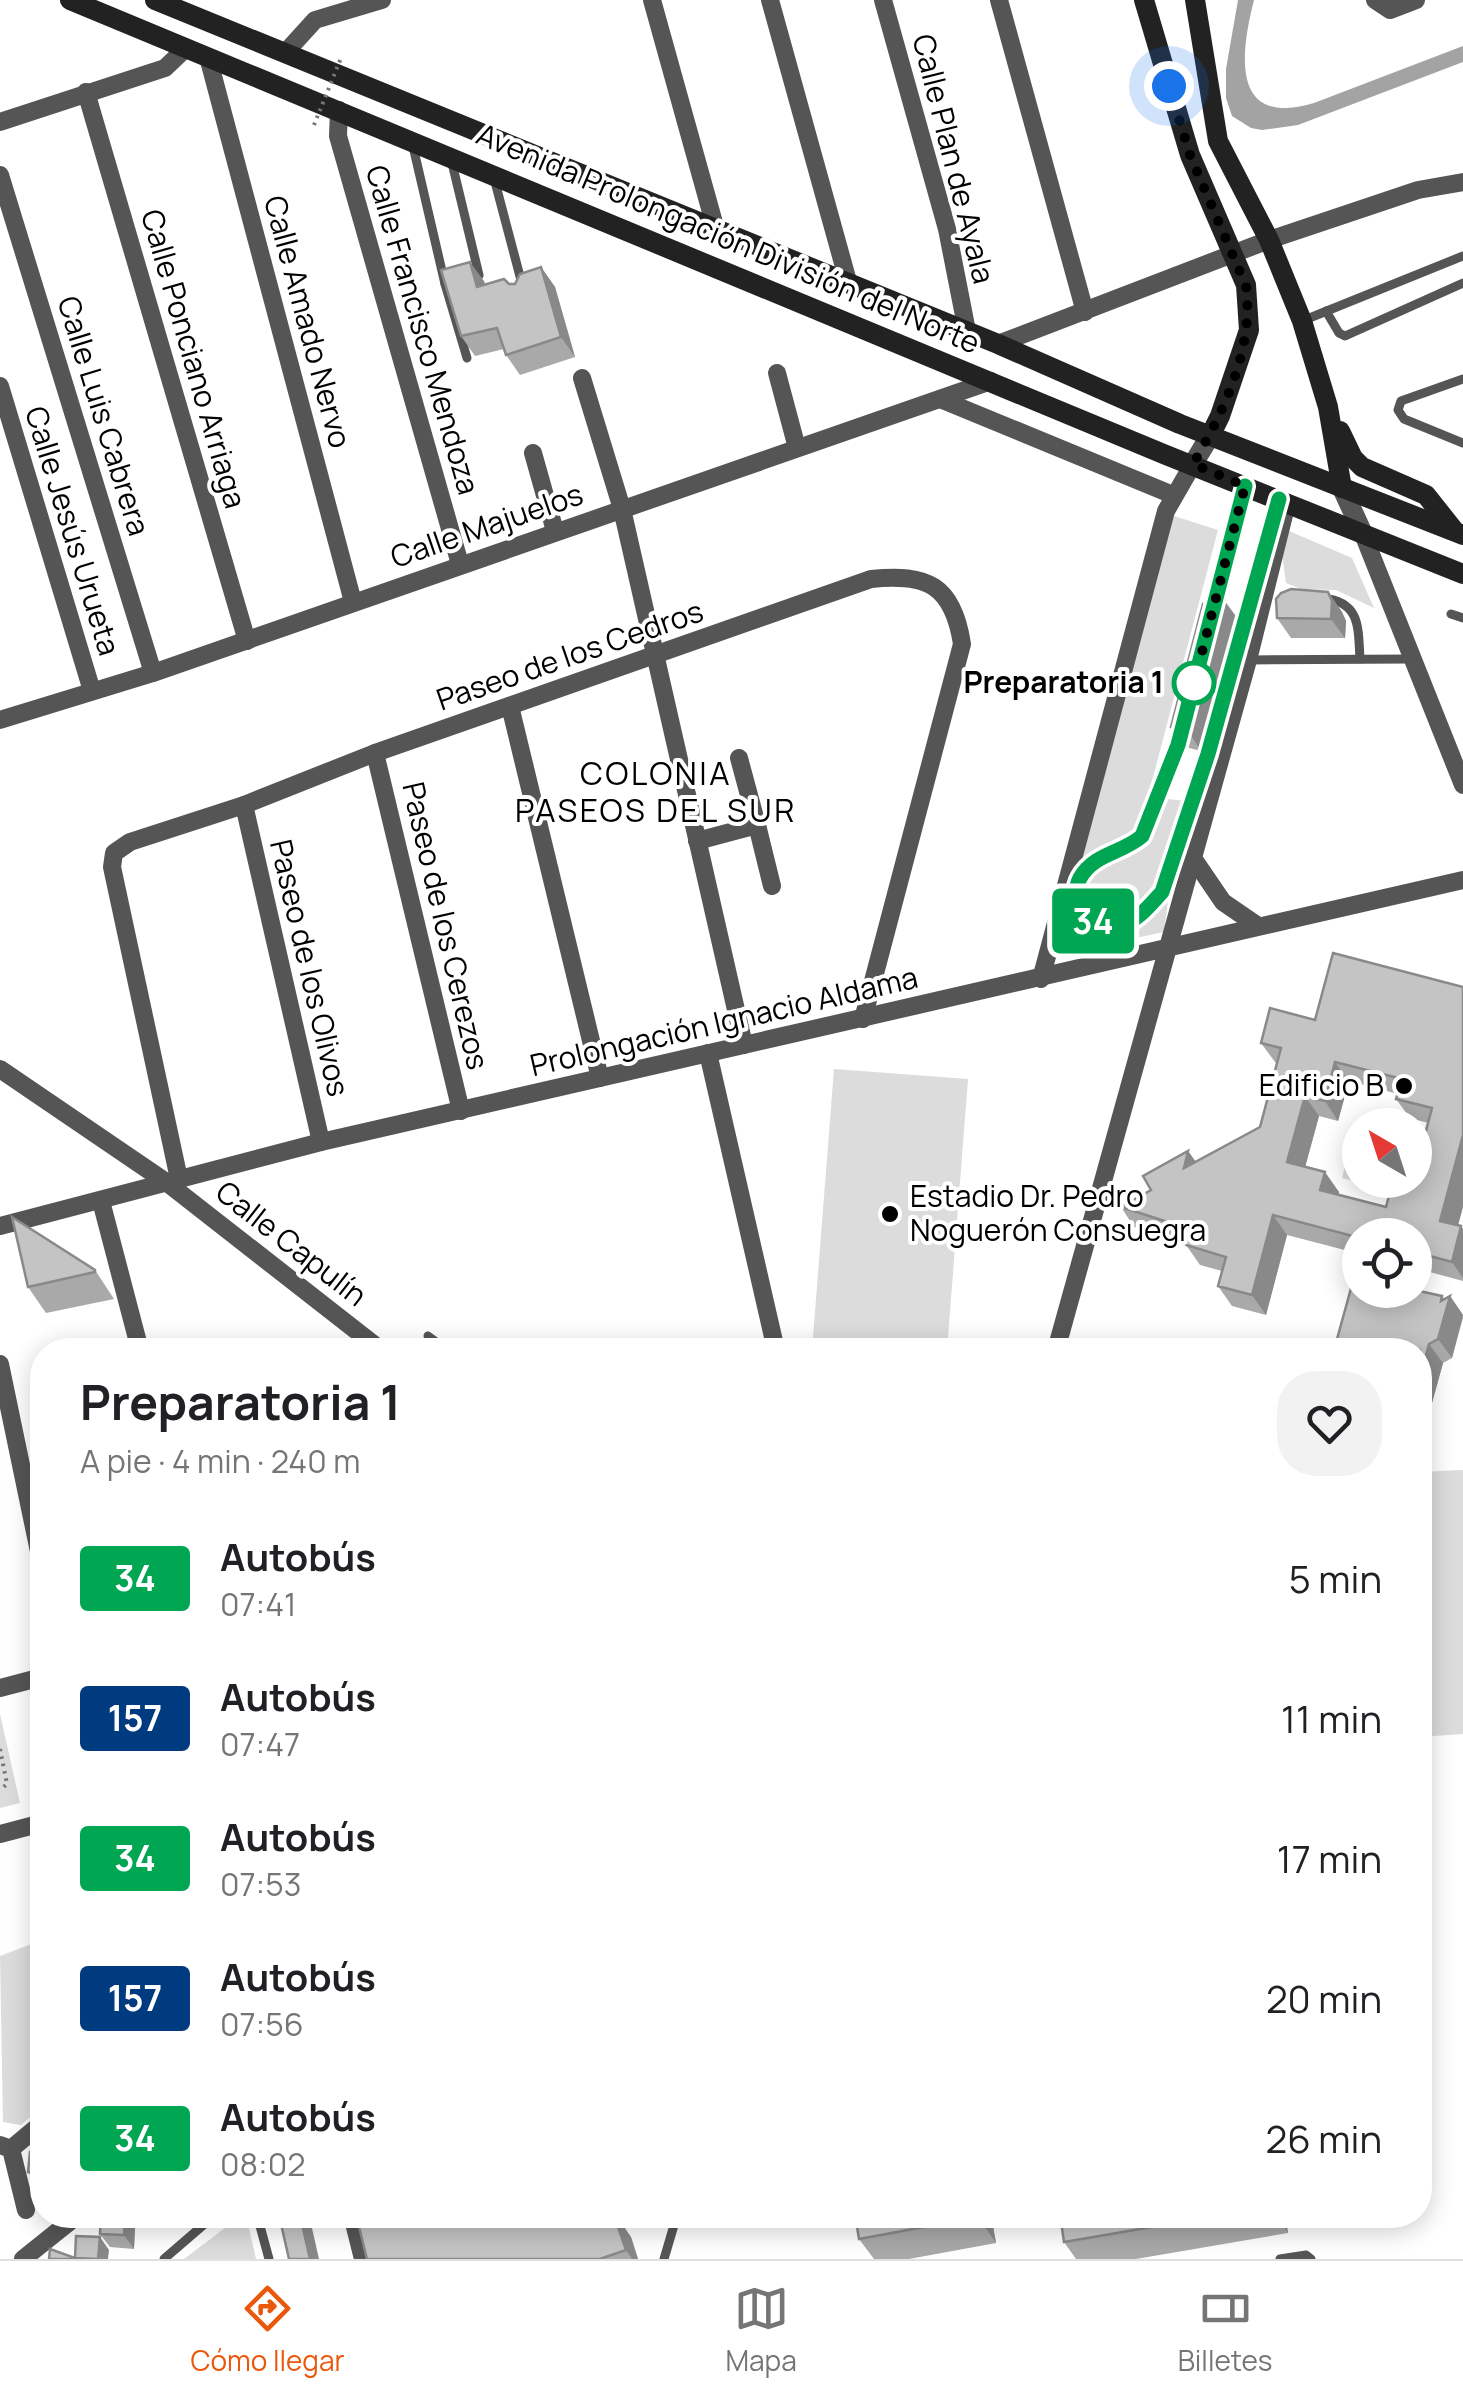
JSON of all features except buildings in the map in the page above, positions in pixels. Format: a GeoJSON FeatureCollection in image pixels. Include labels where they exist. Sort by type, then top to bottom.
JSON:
{"type":"FeatureCollection","features":[{"type":"Feature","properties":{"kind":"main road","name":"Avenida Prolongación División del Norte"},"geometry":{"type":"LineString","coordinates":[[70,0],[1463,574]]}},
{"type":"Feature","properties":{"kind":"main road","name":"Avenida Prolongación División del Norte"},"geometry":{"type":"LineString","coordinates":[[155,0],[203,10],[285,53],[967,331],[1210,436],[1459,533]]}},
{"type":"Feature","properties":{"kind":"main road"},"geometry":{"type":"LineString","coordinates":[[1144,0],[1190,155],[1246,286],[1248,330],[1210,436]]}},
{"type":"Feature","properties":{"kind":"main road"},"geometry":{"type":"LineString","coordinates":[[1195,0],[1218,142],[1269,240],[1302,321],[1328,407],[1342,488]]}},
{"type":"Feature","properties":{"kind":"main road"},"geometry":{"type":"LineString","coordinates":[[1328,407],[1353,458],[1362,467],[1426,494],[1459,533]]}},
{"type":"Feature","properties":{"kind":"street"},"geometry":{"type":"LineString","coordinates":[[310,0],[315,20]]}},
{"type":"Feature","properties":{"kind":"street"},"geometry":{"type":"LineString","coordinates":[[285,53],[315,20],[382,0]]}},
{"type":"Feature","properties":{"kind":"street"},"geometry":{"type":"LineString","coordinates":[[652,0],[716,230]]}},
{"type":"Feature","properties":{"kind":"street"},"geometry":{"type":"LineString","coordinates":[[770,0],[849,284]]}},
{"type":"Feature","properties":{"kind":"street","name":"Calle Plan de Ayala"},"geometry":{"type":"LineString","coordinates":[[883,0],[947,228],[967,331]]}},
{"type":"Feature","properties":{"kind":"street"},"geometry":{"type":"LineString","coordinates":[[1000,0],[1086,312]]}},
{"type":"Feature","properties":{"kind":"street"},"geometry":{"type":"LineString","coordinates":[[1198,22],[1208,0]]}},
{"type":"Feature","properties":{"kind":"street"},"geometry":{"type":"LineString","coordinates":[[1375,0],[1390,10],[1416,0]]}},
{"type":"Feature","properties":{"kind":"street"},"geometry":{"type":"LineString","coordinates":[[0,122],[164,68],[186,48]]}},
{"type":"Feature","properties":{"kind":"street","name":"Calle Amado Nervo"},"geometry":{"type":"LineString","coordinates":[[208,56],[353,602]]}},
{"type":"Feature","properties":{"kind":"street","name":"Calle Ponciano Arriaga"},"geometry":{"type":"LineString","coordinates":[[86,92],[248,641]]}},
{"type":"Feature","properties":{"kind":"street","name":"Calle Francisco Mendoza"},"geometry":{"type":"LineString","coordinates":[[339,110],[338,136],[460,564]]}},
{"type":"Feature","properties":{"kind":"street","name":"Calle Luis Cabrera"},"geometry":{"type":"LineString","coordinates":[[0,175],[153,673]]}},
{"type":"Feature","properties":{"kind":"street"},"geometry":{"type":"LineString","coordinates":[[998,344],[1269,240],[1418,190],[1463,182]]}},
{"type":"Feature","properties":{"kind":"street"},"geometry":{"type":"LineString","coordinates":[[777,373],[798,448]]}},
{"type":"Feature","properties":{"kind":"street"},"geometry":{"type":"LineString","coordinates":[[582,378],[622,509],[744,1045]]}},
{"type":"Feature","properties":{"kind":"street","name":"Calle Majuelos"},"geometry":{"type":"LineString","coordinates":[[0,720],[248,641],[991,381]]}},
{"type":"Feature","properties":{"kind":"street","name":"Calle Jesús Urueta"},"geometry":{"type":"LineString","coordinates":[[0,386],[92,691]]}},
{"type":"Feature","properties":{"kind":"street"},"geometry":{"type":"LineString","coordinates":[[940,399],[1174,495]]}},
{"type":"Feature","properties":{"kind":"street"},"geometry":{"type":"LineString","coordinates":[[1041,979],[1166,511],[1210,436]]}},
{"type":"Feature","properties":{"kind":"street"},"geometry":{"type":"LineString","coordinates":[[533,453],[555,531]]}},
{"type":"Feature","properties":{"kind":"street"},"geometry":{"type":"LineString","coordinates":[[1342,488],[1463,785]]}},
{"type":"Feature","properties":{"kind":"street"},"geometry":{"type":"LineString","coordinates":[[1059,1338],[1271,580],[1283,501]]}},
{"type":"Feature","properties":{"kind":"street","name":"Paseo de los Cedros"},"geometry":{"type":"LineString","coordinates":[[173,1180],[112,866],[114,853],[130,842],[244,805],[375,753],[871,579],[908,575],[940,593],[952,606],[962,644],[862,1019]]}},
{"type":"Feature","properties":{"kind":"street"},"geometry":{"type":"LineString","coordinates":[[510,706],[600,1078]]}},
{"type":"Feature","properties":{"kind":"street","name":"Paseo de los Cerezos"},"geometry":{"type":"LineString","coordinates":[[375,753],[461,1112]]}},
{"type":"Feature","properties":{"kind":"street"},"geometry":{"type":"LineString","coordinates":[[738,758],[772,886]]}},
{"type":"Feature","properties":{"kind":"street","name":"Paseo de los Olivos"},"geometry":{"type":"LineString","coordinates":[[244,805],[321,1142]]}},
{"type":"Feature","properties":{"kind":"street"},"geometry":{"type":"LineString","coordinates":[[697,840],[758,825]]}},
{"type":"Feature","properties":{"kind":"street"},"geometry":{"type":"LineString","coordinates":[[1194,858],[1223,902],[1258,926]]}},
{"type":"Feature","properties":{"kind":"street","name":"Prolongación Ignacio Aldama"},"geometry":{"type":"LineString","coordinates":[[0,1226],[321,1142],[1463,880]]}},
{"type":"Feature","properties":{"kind":"street"},"geometry":{"type":"LineString","coordinates":[[708,1052],[773,1338]]}},
{"type":"Feature","properties":{"kind":"street","name":"Calle Capulín"},"geometry":{"type":"LineString","coordinates":[[0,1069],[173,1180],[366,1338]]}},
{"type":"Feature","properties":{"kind":"street"},"geometry":{"type":"LineString","coordinates":[[101,1201],[137,1338]]}},
{"type":"Feature","properties":{"kind":"street"},"geometry":{"type":"LineString","coordinates":[[0,1364],[2,1394],[30,1514]]}},
{"type":"Feature","properties":{"kind":"street"},"geometry":{"type":"LineString","coordinates":[[0,1688],[30,1680]]}},
{"type":"Feature","properties":{"kind":"street"},"geometry":{"type":"LineString","coordinates":[[0,1834],[30,1826]]}},
{"type":"Feature","properties":{"kind":"street"},"geometry":{"type":"LineString","coordinates":[[26,2210],[5,2147],[30,2131]]}},
{"type":"Feature","properties":{"kind":"street"},"geometry":{"type":"LineString","coordinates":[[24,2259],[62,2228]]}},
{"type":"Feature","properties":{"kind":"street"},"geometry":{"type":"LineString","coordinates":[[355,2228],[363,2259]]}},
{"type":"Feature","properties":{"kind":"lane"},"geometry":{"type":"LineString","coordinates":[[412,140],[445,284],[467,358]]}},
{"type":"Feature","properties":{"kind":"lane"},"geometry":{"type":"LineString","coordinates":[[445,284],[479,275],[451,156]]}},
{"type":"Feature","properties":{"kind":"lane"},"geometry":{"type":"LineString","coordinates":[[493,174],[526,296]]}},
{"type":"Feature","properties":{"kind":"lane"},"geometry":{"type":"LineString","coordinates":[[1302,321],[1463,256]]}},
{"type":"Feature","properties":{"kind":"lane"},"geometry":{"type":"LineString","coordinates":[[1326,311],[1345,336],[1463,284]]}},
{"type":"Feature","properties":{"kind":"lane"},"geometry":{"type":"LineString","coordinates":[[1463,379],[1401,401],[1398,410],[1404,419],[1463,443]]}},
{"type":"Feature","properties":{"kind":"lane"},"geometry":{"type":"LineString","coordinates":[[1211,622],[1245,486]]}},
{"type":"Feature","properties":{"kind":"lane"},"geometry":{"type":"LineString","coordinates":[[1182,727],[1142,836],[1131,846],[1094,860],[1080,876],[1075,889],[1078,903],[1099,924],[1115,928],[1128,923],[1162,892],[1208,754],[1283,501]]}},
{"type":"Feature","properties":{"kind":"lane"},"geometry":{"type":"LineString","coordinates":[[1311,599],[1333,599],[1348,606],[1358,630],[1360,659]]}},
{"type":"Feature","properties":{"kind":"lane"},"geometry":{"type":"LineString","coordinates":[[1451,614],[1463,618]]}},
{"type":"Feature","properties":{"kind":"lane"},"geometry":{"type":"LineString","coordinates":[[1248,660],[1412,659]]}},
{"type":"Feature","properties":{"kind":"lane"},"geometry":{"type":"LineString","coordinates":[[164,2259],[201,2228]]}},
{"type":"Feature","properties":{"kind":"lane"},"geometry":{"type":"LineString","coordinates":[[261,2228],[269,2259]]}},
{"type":"Feature","properties":{"kind":"lane"},"geometry":{"type":"LineString","coordinates":[[664,2259],[674,2228]]}},
{"type":"Feature","properties":{"kind":"lane"},"geometry":{"type":"LineString","coordinates":[[1280,2259],[1306,2255],[1311,2259]]}},
{"type":"Feature","properties":{"kind":"path"},"geometry":{"type":"LineString","coordinates":[[314,125],[341,58]]}},
{"type":"Feature","properties":{"kind":"path"},"geometry":{"type":"LineString","coordinates":[[0,1749],[7,1784],[0,1790]]}},
{"type":"Feature","properties":{"kind":"shaded area"},"geometry":{"type":"Polygon","coordinates":[[[1238,0],[1254,0],[1245,63],[1255,96],[1268,105],[1287,108],[1314,103],[1463,46],[1463,62],[1298,125],[1251,128],[1232,116],[1226,98],[1226,69],[1238,0]]]}},
{"type":"Feature","properties":{"kind":"shaded area"},"geometry":{"type":"Polygon","coordinates":[[[1174,516],[1218,530],[1140,827],[1127,840],[1088,860],[1078,894],[1080,911],[1088,922],[1115,931],[1168,900],[1164,932],[1047,957],[1174,516]]]}},
{"type":"Feature","properties":{"kind":"shaded area"},"geometry":{"type":"Polygon","coordinates":[[[1289,531],[1352,558],[1374,608],[1336,590],[1301,589],[1286,583],[1282,554],[1289,531]]]}},
{"type":"Feature","properties":{"kind":"shaded area"},"geometry":{"type":"Polygon","coordinates":[[[1161,798],[1184,801],[1168,861],[1155,890],[1128,913],[1110,919],[1097,915],[1085,899],[1086,879],[1097,865],[1142,840],[1161,798]]]}},
{"type":"Feature","properties":{"kind":"shaded area","name":"Estadio Dr. Pedro Noguerón Consuegra"},"geometry":{"type":"Polygon","coordinates":[[[834,1069],[968,1079],[948,1338],[813,1338],[834,1069]]]}},
{"type":"Feature","properties":{"kind":"shaded area"},"geometry":{"type":"Polygon","coordinates":[[[1463,1470],[1463,1734],[1432,1736],[1432,1471],[1463,1470]]]}},
{"type":"Feature","properties":{"kind":"shaded area"},"geometry":{"type":"Polygon","coordinates":[[[0,1714],[20,1803],[0,1808],[0,1714]]]}},
{"type":"Feature","properties":{"kind":"shaded area"},"geometry":{"type":"Polygon","coordinates":[[[30,1945],[30,2117],[21,2125],[3,2122],[0,1956],[30,1945]]]}},
{"type":"Feature","properties":{"kind":"shaded area"},"geometry":{"type":"Polygon","coordinates":[[[225,2228],[249,2228],[256,2259],[184,2259],[225,2228]]]}},
{"type":"Feature","properties":{"kind":"bus line","name":"34"},"geometry":{"type":"LineString","coordinates":[[1245,486],[1178,745],[1142,836],[1131,846],[1094,860],[1075,889],[1078,903],[1099,924],[1115,928],[1128,923],[1162,892],[1208,754],[1279,499]]}},
{"type":"Feature","properties":{"kind":"place","name":"Preparatoria 1"},"geometry":{"type":"Point","coordinates":[1194,683]}},
{"type":"Feature","properties":{"kind":"place","name":"Edificio B"},"geometry":{"type":"Point","coordinates":[1404,1086]}},
{"type":"Feature","properties":{"kind":"place","name":"Estadio Dr. Pedro Noguerón Consuegra"},"geometry":{"type":"Point","coordinates":[890,1214]}},
{"type":"Feature","properties":{"kind":"district","name":"COLONIA PASEOS DEL SUR"},"geometry":{"type":"Point","coordinates":[656,792]}},
{"type":"Feature","properties":{"kind":"route"},"geometry":{"type":"LineString","coordinates":[[1169,86],[1190,155],[1235,255],[1249,308],[1248,330],[1220,416],[1193,464],[1245,486],[1194,683]]}}]}
